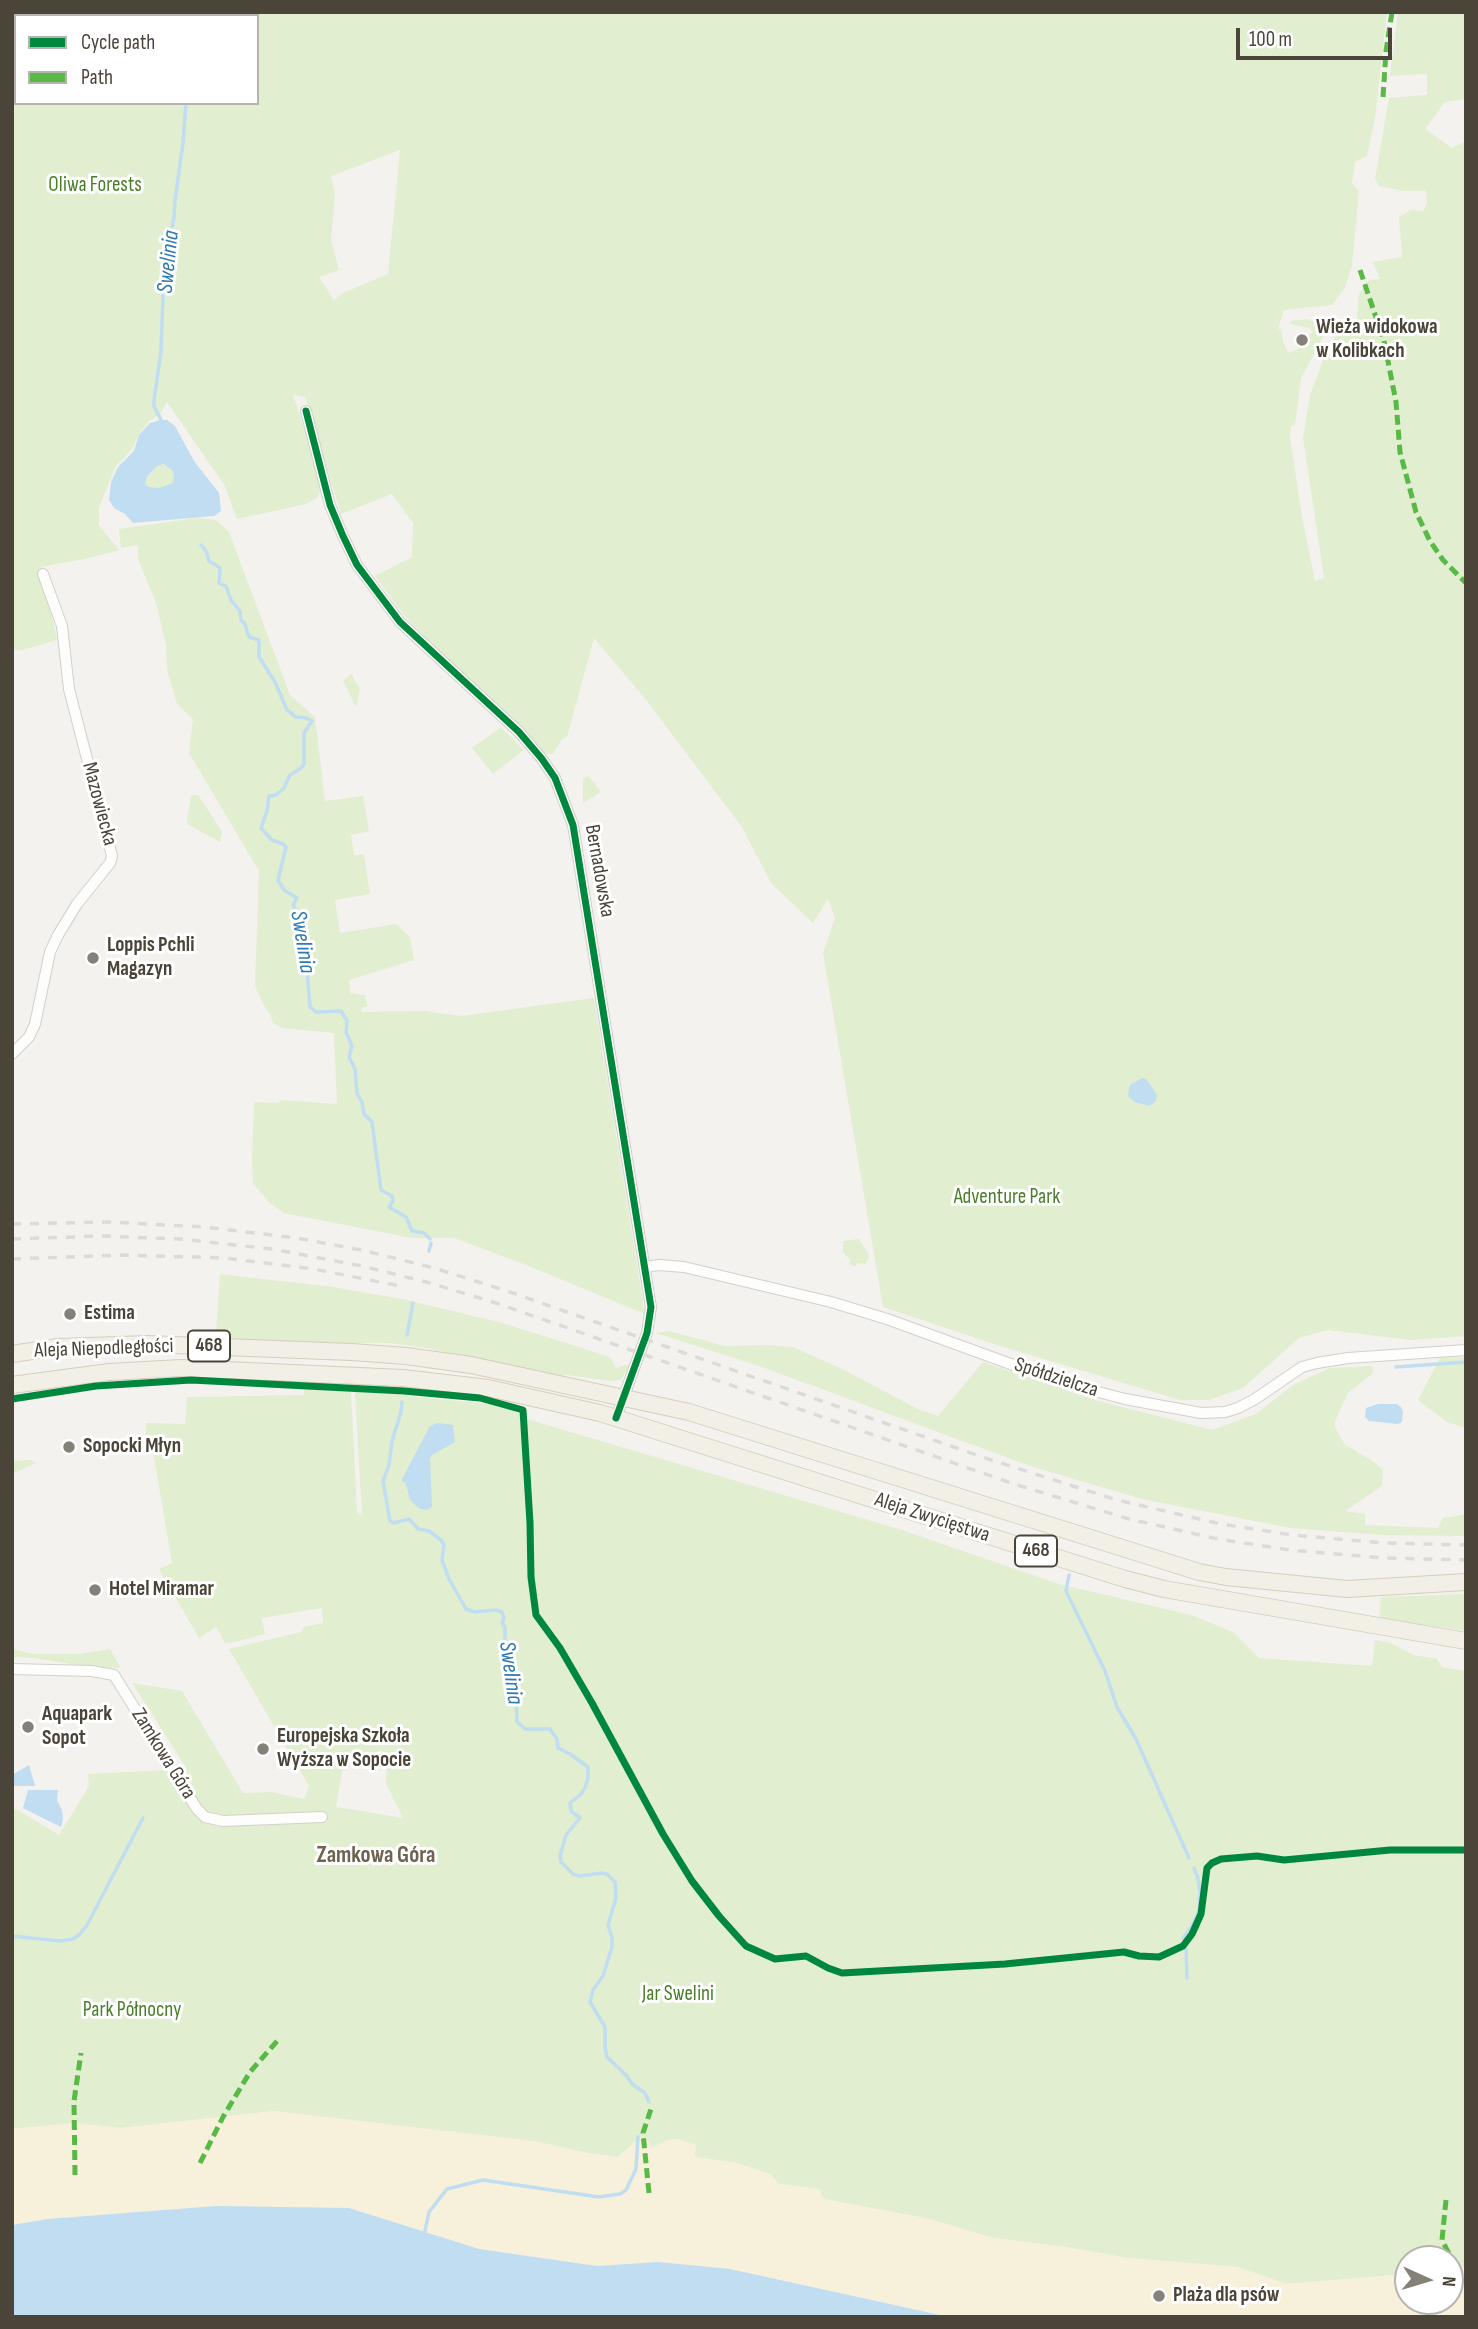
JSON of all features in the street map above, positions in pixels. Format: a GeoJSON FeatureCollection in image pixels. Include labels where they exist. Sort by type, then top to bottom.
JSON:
{"type":"FeatureCollection","features":[{"type":"Feature","properties":{"kind":"main road","name":"Aleja Niepodległości"},"geometry":{"type":"LineString","coordinates":[[12,1354],[58,1348],[148,1344],[406,1356]]}},
{"type":"Feature","properties":{"kind":"main road","name":"Aleja Zwycięstwa"},"geometry":{"type":"LineString","coordinates":[[406,1356],[471,1365],[720,1421],[1199,1572],[1240,1579],[1347,1589],[1466,1581]]}},
{"type":"Feature","properties":{"kind":"main road","name":"Aleja Niepodległości"},"geometry":{"type":"LineString","coordinates":[[12,1385],[88,1375],[181,1368],[403,1378]]}},
{"type":"Feature","properties":{"kind":"main road","name":"Aleja Zwycięstwa"},"geometry":{"type":"LineString","coordinates":[[403,1378],[488,1388],[542,1398],[616,1418],[1164,1589],[1466,1641]]}},
{"type":"Feature","properties":{"kind":"street","name":"Bernadowska"},"geometry":{"type":"LineString","coordinates":[[306,411],[330,505],[357,565],[400,622],[525,739],[550,770],[565,800],[578,844],[651,1318],[616,1418]]}},
{"type":"Feature","properties":{"kind":"street","name":"Mazowiecka"},"geometry":{"type":"LineString","coordinates":[[12,1054],[29,1037],[50,952],[58,935],[77,904],[113,856],[69,689],[62,626],[43,574]]}},
{"type":"Feature","properties":{"kind":"street","name":"Spółdzielcza"},"geometry":{"type":"LineString","coordinates":[[645,1267],[684,1267],[831,1302],[887,1319],[1060,1382],[1156,1406],[1201,1413],[1225,1412],[1238,1408],[1293,1373],[1317,1363],[1348,1358],[1466,1350]]}},
{"type":"Feature","properties":{"kind":"street","name":"Zamkowa Góra"},"geometry":{"type":"LineString","coordinates":[[12,1669],[92,1671],[114,1675],[197,1809],[205,1817],[223,1821],[322,1817]]}},
{"type":"Feature","properties":{"kind":"green space"},"geometry":{"type":"Polygon","coordinates":[[[12,12],[1387,12],[1375,118],[1367,156],[1355,162],[1352,183],[1359,191],[1352,265],[1345,288],[1332,305],[1284,310],[1278,329],[1281,329],[1288,353],[1304,346],[1306,338],[1313,332],[1309,328],[1290,324],[1291,321],[1308,319],[1322,326],[1324,332],[1301,378],[1295,425],[1291,426],[1290,437],[1315,581],[1324,578],[1303,438],[1310,395],[1326,352],[1337,334],[1346,331],[1355,336],[1359,294],[1369,280],[1380,279],[1373,262],[1402,257],[1399,217],[1411,210],[1423,211],[1427,203],[1426,191],[1403,191],[1379,186],[1375,179],[1389,98],[1427,95],[1427,74],[1390,76],[1398,12],[1466,12],[1466,99],[1445,102],[1425,129],[1452,148],[1466,141],[1466,1336],[1411,1340],[1328,1330],[1299,1338],[1243,1388],[1209,1400],[1180,1400],[997,1345],[883,1307],[823,953],[835,918],[828,899],[813,923],[771,883],[742,827],[647,701],[594,638],[567,737],[562,739],[553,754],[543,753],[528,733],[402,613],[375,576],[412,557],[413,523],[392,494],[341,514],[305,397],[293,395],[322,482],[318,497],[306,504],[237,519],[225,486],[167,402],[160,414],[149,421],[132,449],[116,466],[99,507],[99,525],[119,550],[41,567],[57,640],[22,650],[12,650],[12,12]],[[400,150],[331,176],[335,195],[331,240],[339,270],[319,277],[334,300],[343,293],[388,274],[400,150]]]}},
{"type":"Feature","properties":{"kind":"green space"},"geometry":{"type":"Polygon","coordinates":[[[162,464],[172,470],[173,483],[159,488],[149,487],[145,484],[146,479],[162,464]]]}},
{"type":"Feature","properties":{"kind":"green space"},"geometry":{"type":"Polygon","coordinates":[[[197,518],[216,520],[229,532],[290,695],[315,717],[325,801],[363,796],[369,831],[351,835],[354,856],[364,854],[370,894],[335,900],[340,933],[396,924],[410,937],[414,960],[349,980],[350,993],[365,995],[368,1007],[363,1007],[361,1012],[424,1011],[461,1016],[594,998],[645,1314],[454,1238],[412,1238],[284,1213],[270,1203],[253,1184],[254,1102],[278,1103],[281,1100],[337,1104],[334,1033],[282,1028],[273,1023],[262,1002],[255,985],[259,871],[189,753],[193,719],[177,704],[167,669],[166,645],[156,603],[138,559],[138,545],[121,548],[119,529],[197,518]]]}},
{"type":"Feature","properties":{"kind":"green space"},"geometry":{"type":"Polygon","coordinates":[[[351,674],[360,689],[356,707],[343,681],[351,674]]]}},
{"type":"Feature","properties":{"kind":"green space"},"geometry":{"type":"Polygon","coordinates":[[[501,727],[524,750],[493,774],[472,748],[501,727]]]}},
{"type":"Feature","properties":{"kind":"green space"},"geometry":{"type":"Polygon","coordinates":[[[589,776],[601,792],[583,803],[583,778],[589,776]]]}},
{"type":"Feature","properties":{"kind":"green space"},"geometry":{"type":"Polygon","coordinates":[[[191,795],[198,795],[214,819],[222,832],[220,842],[187,822],[191,795]]]}},
{"type":"Feature","properties":{"kind":"green space"},"geometry":{"type":"Polygon","coordinates":[[[859,1239],[869,1258],[865,1264],[857,1263],[855,1267],[849,1264],[850,1260],[843,1252],[843,1241],[859,1239]]]}},
{"type":"Feature","properties":{"kind":"green space"},"geometry":{"type":"Polygon","coordinates":[[[220,1274],[333,1287],[402,1299],[499,1322],[585,1349],[611,1358],[616,1368],[633,1363],[620,1380],[611,1381],[567,1375],[552,1376],[426,1348],[390,1343],[229,1340],[216,1331],[220,1274]]]}},
{"type":"Feature","properties":{"kind":"green space"},"geometry":{"type":"Polygon","coordinates":[[[669,1331],[725,1346],[793,1347],[918,1409],[938,1416],[983,1362],[1095,1400],[1212,1430],[1256,1414],[1293,1385],[1330,1368],[1372,1366],[1373,1373],[1348,1393],[1335,1426],[1344,1444],[1383,1470],[1382,1486],[1345,1511],[1365,1514],[1365,1525],[1438,1528],[1443,1518],[1466,1514],[1466,1536],[1384,1535],[1290,1528],[1142,1499],[1030,1466],[762,1367],[656,1333],[669,1331]]]}},
{"type":"Feature","properties":{"kind":"green space"},"geometry":{"type":"Polygon","coordinates":[[[1466,1357],[1466,1428],[1447,1422],[1418,1400],[1440,1358],[1466,1357]]]}},
{"type":"Feature","properties":{"kind":"green space"},"geometry":{"type":"Polygon","coordinates":[[[408,1370],[399,1395],[489,1404],[513,1411],[530,1420],[902,1530],[1059,1584],[1191,1615],[1233,1632],[1259,1658],[1372,1666],[1375,1640],[1391,1643],[1413,1655],[1437,1659],[1442,1667],[1466,1671],[1466,2267],[1464,2245],[1394,2245],[1394,2275],[1287,2284],[1237,2267],[1127,2258],[993,2238],[930,2219],[824,2199],[819,2189],[779,2184],[737,2163],[695,2157],[668,2140],[651,2148],[649,2142],[640,2137],[618,2157],[275,2111],[120,2128],[75,2123],[12,2129],[12,1811],[16,1809],[59,1835],[89,1786],[88,1774],[187,1769],[132,1683],[182,1691],[243,1793],[272,1792],[304,1799],[309,1786],[229,1649],[301,1632],[304,1627],[323,1623],[322,1608],[262,1618],[265,1634],[235,1642],[225,1643],[216,1627],[199,1638],[159,1569],[172,1563],[146,1423],[185,1424],[187,1397],[304,1395],[304,1389],[351,1392],[357,1512],[362,1516],[355,1392],[394,1394],[408,1370]],[[381,1750],[342,1771],[336,1807],[403,1818],[386,1784],[387,1761],[381,1750]]]}},
{"type":"Feature","properties":{"kind":"green space"},"geometry":{"type":"Polygon","coordinates":[[[30,1460],[36,1463],[12,1474],[12,1461],[30,1460]]]}},
{"type":"Feature","properties":{"kind":"green space"},"geometry":{"type":"Polygon","coordinates":[[[1466,1594],[1466,1631],[1379,1618],[1381,1597],[1466,1594]]]}},
{"type":"Feature","properties":{"kind":"green space"},"geometry":{"type":"Polygon","coordinates":[[[12,1649],[34,1654],[80,1654],[110,1649],[121,1668],[89,1667],[12,1657],[12,1649]]]}},
{"type":"Feature","properties":{"kind":"sand"},"geometry":{"type":"Polygon","coordinates":[[[275,2111],[535,2141],[602,2156],[618,2157],[640,2137],[646,2137],[651,2148],[668,2140],[679,2139],[696,2145],[695,2157],[737,2163],[771,2174],[779,2184],[819,2189],[824,2199],[930,2219],[993,2238],[1127,2258],[1237,2267],[1287,2284],[1394,2275],[1394,2315],[1464,2315],[1466,2267],[1466,2317],[949,2317],[730,2269],[658,2262],[597,2266],[479,2249],[349,2208],[216,2206],[48,2219],[12,2225],[12,2129],[75,2123],[121,2128],[275,2111]]]}},
{"type":"Feature","properties":{"kind":"water"},"geometry":{"type":"Polygon","coordinates":[[[167,420],[175,426],[194,461],[219,493],[221,511],[214,516],[133,523],[125,514],[114,508],[109,500],[111,482],[118,467],[134,451],[139,435],[150,423],[167,420]],[[163,464],[157,466],[147,477],[145,484],[159,488],[173,483],[172,470],[163,464]]]}},
{"type":"Feature","properties":{"kind":"water"},"geometry":{"type":"Polygon","coordinates":[[[1142,1078],[1146,1079],[1157,1095],[1155,1102],[1149,1106],[1135,1102],[1128,1096],[1130,1085],[1142,1078]]]}},
{"type":"Feature","properties":{"kind":"water"},"geometry":{"type":"Polygon","coordinates":[[[1378,1404],[1397,1404],[1401,1407],[1402,1422],[1398,1424],[1369,1421],[1365,1417],[1366,1408],[1378,1404]]]}},
{"type":"Feature","properties":{"kind":"water"},"geometry":{"type":"Polygon","coordinates":[[[437,1423],[453,1425],[455,1442],[430,1458],[432,1507],[427,1510],[420,1509],[410,1499],[402,1479],[430,1426],[437,1423]]]}},
{"type":"Feature","properties":{"kind":"water"},"geometry":{"type":"Polygon","coordinates":[[[29,1765],[35,1786],[12,1786],[12,1775],[29,1765]]]}},
{"type":"Feature","properties":{"kind":"water"},"geometry":{"type":"Polygon","coordinates":[[[28,1790],[58,1790],[57,1800],[63,1819],[61,1827],[23,1808],[28,1790]]]}},
{"type":"Feature","properties":{"kind":"water"},"geometry":{"type":"Polygon","coordinates":[[[216,2206],[349,2208],[479,2249],[597,2266],[658,2262],[730,2269],[949,2317],[12,2317],[12,2225],[48,2219],[216,2206]]]}},
{"type":"Feature","properties":{"kind":"waterway","name":"Swelinia"},"geometry":{"type":"LineString","coordinates":[[161,420],[154,400],[161,351],[163,296],[171,248],[186,105]]}},
{"type":"Feature","properties":{"kind":"waterway","name":"Swelinia"},"geometry":{"type":"LineString","coordinates":[[201,545],[209,561],[220,568],[219,583],[226,586],[231,600],[240,611],[249,637],[259,640],[259,657],[275,682],[287,710],[296,717],[312,721],[304,733],[304,764],[290,775],[284,788],[276,795],[269,796],[261,828],[272,840],[286,847],[278,880],[284,890],[297,898],[293,905],[298,914],[295,922],[300,928],[299,939],[306,959],[310,1007],[316,1012],[341,1011],[347,1021],[346,1032],[352,1046],[349,1057],[355,1069],[357,1093],[364,1114],[372,1122],[381,1190],[392,1196],[393,1201],[389,1207],[406,1217],[412,1231],[424,1233],[430,1239]]}},
{"type":"Feature","properties":{"kind":"waterway","name":"Swelinia"},"geometry":{"type":"LineString","coordinates":[[429,1251],[431,1243]]}},
{"type":"Feature","properties":{"kind":"waterway","name":"Swelinia"},"geometry":{"type":"LineString","coordinates":[[407,1335],[413,1303]]}},
{"type":"Feature","properties":{"kind":"waterway"},"geometry":{"type":"LineString","coordinates":[[1396,1367],[1466,1362]]}},
{"type":"Feature","properties":{"kind":"waterway","name":"Swelinia"},"geometry":{"type":"LineString","coordinates":[[402,1402],[383,1481],[390,1521],[394,1523],[409,1519],[418,1529],[429,1531],[441,1540],[444,1545],[442,1560],[466,1609],[474,1612],[502,1612],[505,1651],[510,1663],[510,1683],[516,1695],[517,1722],[525,1729],[550,1729],[557,1739],[558,1748],[588,1767],[585,1788],[570,1803],[571,1811],[580,1818],[566,1835],[561,1862],[573,1874],[580,1876],[602,1873],[615,1882],[616,1898],[608,1925],[612,1947],[603,1976],[593,1990],[590,2002],[605,2027],[607,2057],[632,2084],[645,2093],[649,2102]]}},
{"type":"Feature","properties":{"kind":"waterway"},"geometry":{"type":"LineString","coordinates":[[1069,1575],[1066,1591],[1105,1671],[1117,1707],[1136,1739],[1189,1858]]}},
{"type":"Feature","properties":{"kind":"waterway"},"geometry":{"type":"LineString","coordinates":[[12,1936],[60,1941],[73,1939],[80,1934],[143,1818]]}},
{"type":"Feature","properties":{"kind":"waterway"},"geometry":{"type":"LineString","coordinates":[[1183,1938],[1199,1911],[1200,1894],[1194,1868]]}},
{"type":"Feature","properties":{"kind":"waterway"},"geometry":{"type":"LineString","coordinates":[[1186,1949],[1187,1978]]}},
{"type":"Feature","properties":{"kind":"waterway","name":"Swelinia"},"geometry":{"type":"LineString","coordinates":[[425,2231],[429,2212],[447,2189],[483,2180],[599,2197],[620,2194],[626,2190],[636,2169],[638,2137]]}},
{"type":"Feature","properties":{"kind":"railway"},"geometry":{"type":"LineString","coordinates":[[12,1224],[111,1222],[204,1227],[297,1238],[366,1251],[434,1268],[504,1290],[988,1459],[1117,1500],[1221,1524],[1292,1535],[1384,1543],[1466,1545]]}},
{"type":"Feature","properties":{"kind":"railway"},"geometry":{"type":"LineString","coordinates":[[12,1239],[102,1236],[180,1239],[272,1249],[362,1266],[499,1304],[1011,1483],[1129,1519],[1218,1539],[1290,1550],[1384,1558],[1466,1560]]}},
{"type":"Feature","properties":{"kind":"railway"},"geometry":{"type":"LineString","coordinates":[[12,1259],[124,1255],[224,1258],[314,1269],[405,1287]]}},
{"type":"Feature","properties":{"kind":"marked path"},"geometry":{"type":"LineString","coordinates":[[1383,97],[1392,12]]}},
{"type":"Feature","properties":{"kind":"marked path"},"geometry":{"type":"LineString","coordinates":[[1360,270],[1384,341],[1396,402],[1400,452],[1416,512],[1443,560],[1466,583]]}},
{"type":"Feature","properties":{"kind":"marked path"},"geometry":{"type":"LineString","coordinates":[[200,2163],[250,2072],[278,2040]]}},
{"type":"Feature","properties":{"kind":"marked path"},"geometry":{"type":"LineString","coordinates":[[75,2175],[74,2101],[81,2053]]}},
{"type":"Feature","properties":{"kind":"marked path"},"geometry":{"type":"LineString","coordinates":[[649,2193],[643,2133],[651,2109]]}},
{"type":"Feature","properties":{"kind":"marked path"},"geometry":{"type":"LineString","coordinates":[[1445,2245],[1442,2240],[1446,2200]]}},
{"type":"Feature","properties":{"kind":"cycle path"},"geometry":{"type":"LineString","coordinates":[[306,411],[330,505],[357,565],[400,622],[519,732],[542,759],[555,778],[573,825],[651,1307],[647,1333],[616,1418]]}},
{"type":"Feature","properties":{"kind":"cycle path"},"geometry":{"type":"LineString","coordinates":[[12,1399],[96,1386],[191,1380],[404,1391],[480,1398],[523,1410],[531,1577],[536,1615],[560,1648],[692,1881],[746,1946],[775,1959],[806,1956],[842,1973],[1005,1964],[1124,1952],[1159,1957],[1183,1946],[1192,1934],[1201,1914],[1207,1868],[1221,1859],[1257,1856],[1284,1860],[1390,1850],[1466,1850]]}},
{"type":"Feature","properties":{"kind":"place","name":"Wieża widokowa w Kolibkach"},"geometry":{"type":"Point","coordinates":[1302,340]}},
{"type":"Feature","properties":{"kind":"place","name":"Loppis Pchli Magazyn"},"geometry":{"type":"Point","coordinates":[93,958]}},
{"type":"Feature","properties":{"kind":"place","name":"Estima"},"geometry":{"type":"Point","coordinates":[70,1314]}},
{"type":"Feature","properties":{"kind":"place","name":"Sopocki Młyn"},"geometry":{"type":"Point","coordinates":[69,1447]}},
{"type":"Feature","properties":{"kind":"place","name":"Hotel Miramar"},"geometry":{"type":"Point","coordinates":[95,1590]}},
{"type":"Feature","properties":{"kind":"place","name":"Aquapark Sopot"},"geometry":{"type":"Point","coordinates":[28,1727]}},
{"type":"Feature","properties":{"kind":"place","name":"Europejska Szkoła Wyższa w Sopocie"},"geometry":{"type":"Point","coordinates":[263,1749]}},
{"type":"Feature","properties":{"kind":"place","name":"Plaża dla psów"},"geometry":{"type":"Point","coordinates":[1159,2296]}},
{"type":"Feature","properties":{"kind":"district","name":"Zamkowa Góra"},"geometry":{"type":"Point","coordinates":[376,1856]}},
{"type":"Feature","properties":{"kind":"park label","name":"Oliwa Forests"},"geometry":{"type":"Point","coordinates":[95,186]}},
{"type":"Feature","properties":{"kind":"park label","name":"Adventure Park"},"geometry":{"type":"Point","coordinates":[1007,1198]}},
{"type":"Feature","properties":{"kind":"park label","name":"Jar Swelini"},"geometry":{"type":"Point","coordinates":[678,1995]}},
{"type":"Feature","properties":{"kind":"park label","name":"Park Północny"},"geometry":{"type":"Point","coordinates":[132,2011]}}]}
